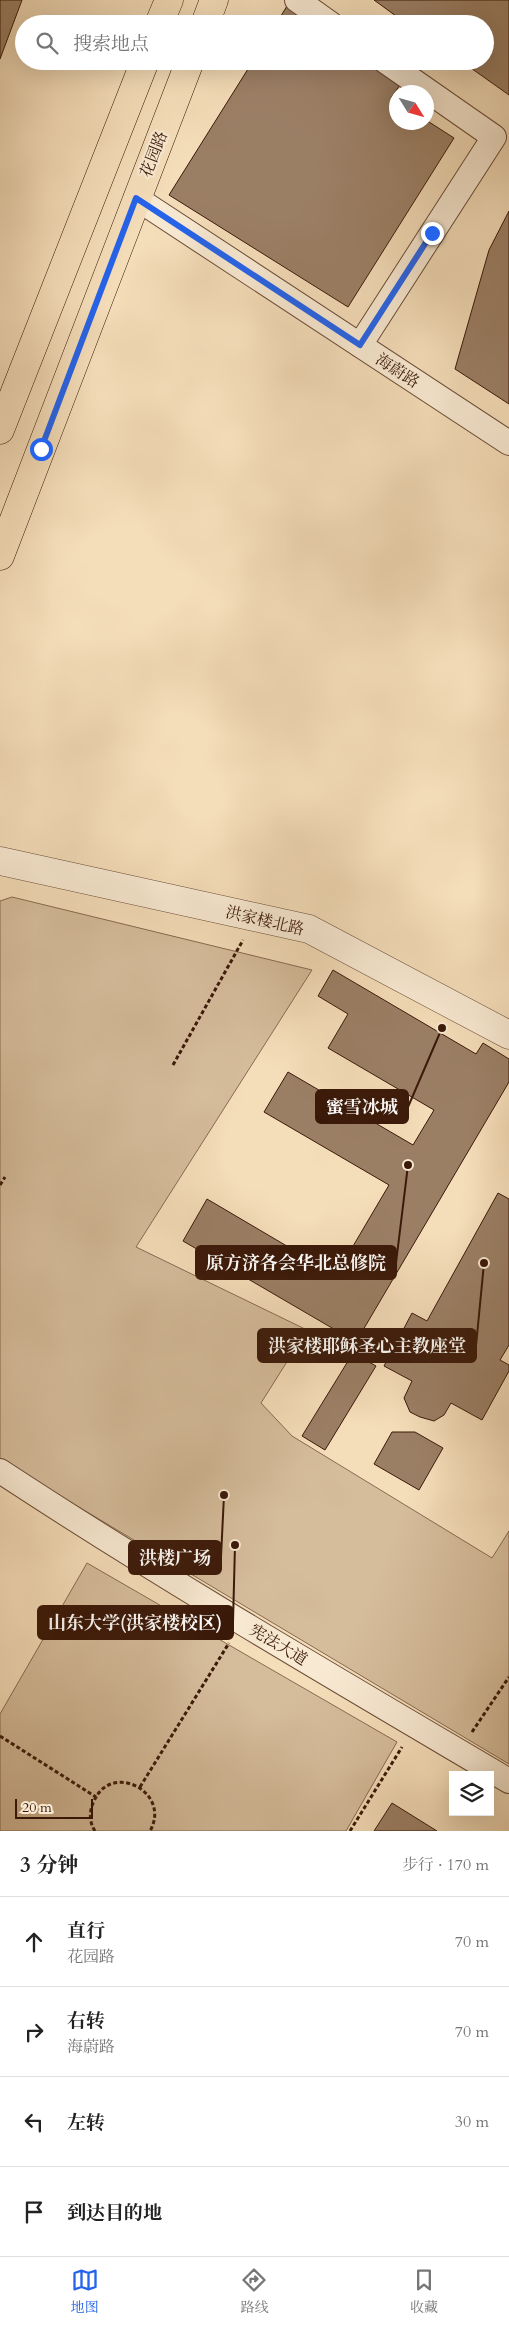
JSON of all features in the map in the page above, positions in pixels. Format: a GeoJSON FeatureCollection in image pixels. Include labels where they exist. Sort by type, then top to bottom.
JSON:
{"type":"FeatureCollection","features":[{"type":"Feature","properties":{"kind":"main road"},"geometry":{"type":"LineString","coordinates":[[163,15],[169,0]]}},
{"type":"Feature","properties":{"kind":"main road"},"geometry":{"type":"LineString","coordinates":[[208,15],[214,0]]}},
{"type":"Feature","properties":{"kind":"main road"},"geometry":{"type":"LineString","coordinates":[[0,430],[141,70]]}},
{"type":"Feature","properties":{"kind":"main road","name":"花园路"},"geometry":{"type":"LineString","coordinates":[[0,556],[186,70]]}},
{"type":"Feature","properties":{"kind":"street"},"geometry":{"type":"LineString","coordinates":[[297,0],[318,15]]}},
{"type":"Feature","properties":{"kind":"street"},"geometry":{"type":"LineString","coordinates":[[360,345],[494,137],[398,70]]}},
{"type":"Feature","properties":{"kind":"street","name":"海蔚路"},"geometry":{"type":"LineString","coordinates":[[136,198],[509,443]]}},
{"type":"Feature","properties":{"kind":"street","name":"洪家楼北路"},"geometry":{"type":"LineString","coordinates":[[0,861],[308,929],[509,1036]]}},
{"type":"Feature","properties":{"kind":"street","name":"宪法大道"},"geometry":{"type":"LineString","coordinates":[[0,1471],[85,1527],[509,1781]]}},
{"type":"Feature","properties":{"kind":"path"},"geometry":{"type":"LineString","coordinates":[[174,1065],[245,938]]}},
{"type":"Feature","properties":{"kind":"path"},"geometry":{"type":"LineString","coordinates":[[0,1185],[5,1177]]}},
{"type":"Feature","properties":{"kind":"path"},"geometry":{"type":"LineString","coordinates":[[140,1787],[242,1622]]}},
{"type":"Feature","properties":{"kind":"path"},"geometry":{"type":"LineString","coordinates":[[459,1751],[509,1677]]}},
{"type":"Feature","properties":{"kind":"path"},"geometry":{"type":"LineString","coordinates":[[350,1831],[415,1725]]}},
{"type":"Feature","properties":{"kind":"path"},"geometry":{"type":"LineString","coordinates":[[0,1736],[96,1797]]}},
{"type":"Feature","properties":{"kind":"path"},"geometry":{"type":"LineString","coordinates":[[95,1831],[90,1818],[91,1808],[96,1797],[106,1788],[120,1782],[140,1787],[148,1795],[153,1804],[155,1815],[150,1831]]}},
{"type":"Feature","properties":{"kind":"shaded area"},"geometry":{"type":"Polygon","coordinates":[[[12,897],[312,970],[136,1247],[307,1330],[261,1403],[292,1436],[492,1558],[509,1531],[509,1764],[0,1460],[0,901],[12,897]]]}},
{"type":"Feature","properties":{"kind":"shaded area"},"geometry":{"type":"Polygon","coordinates":[[[87,1563],[397,1742],[346,1831],[0,1831],[0,1714],[87,1563]]]}},
{"type":"Feature","properties":{"kind":"building"},"geometry":{"type":"Polygon","coordinates":[[[0,0],[22,0],[15,15],[0,59],[0,0]]]}},
{"type":"Feature","properties":{"kind":"building"},"geometry":{"type":"Polygon","coordinates":[[[374,0],[509,0],[509,95],[474,70],[494,70],[494,15],[395,15],[374,0]]]}},
{"type":"Feature","properties":{"kind":"building"},"geometry":{"type":"Polygon","coordinates":[[[287,6],[301,15],[282,15],[287,6]]]}},
{"type":"Feature","properties":{"kind":"building"},"geometry":{"type":"Polygon","coordinates":[[[247,70],[390,70],[404,79],[400,85],[389,85],[389,130],[434,130],[434,125],[454,138],[348,307],[169,195],[247,70]]]}},
{"type":"Feature","properties":{"kind":"building"},"geometry":{"type":"Polygon","coordinates":[[[509,211],[509,404],[455,369],[489,250],[509,211]]]}},
{"type":"Feature","properties":{"kind":"building"},"geometry":{"type":"Polygon","coordinates":[[[333,970],[476,1054],[483,1043],[509,1059],[509,1082],[356,1342],[183,1241],[207,1199],[336,1275],[389,1185],[264,1112],[288,1072],[413,1145],[434,1110],[328,1048],[348,1014],[318,996],[333,970]]]}},
{"type":"Feature","properties":{"kind":"building"},"geometry":{"type":"Polygon","coordinates":[[[498,1193],[509,1199],[509,1345],[500,1360],[509,1365],[509,1371],[482,1420],[451,1403],[444,1415],[434,1421],[420,1417],[410,1412],[404,1398],[412,1381],[384,1366],[412,1313],[427,1321],[498,1193]]]}},
{"type":"Feature","properties":{"kind":"building"},"geometry":{"type":"Polygon","coordinates":[[[353,1353],[376,1366],[325,1450],[302,1436],[353,1353]]]}},
{"type":"Feature","properties":{"kind":"building"},"geometry":{"type":"Polygon","coordinates":[[[392,1432],[415,1432],[443,1448],[419,1490],[374,1464],[392,1432]]]}},
{"type":"Feature","properties":{"kind":"building"},"geometry":{"type":"Polygon","coordinates":[[[392,1803],[437,1831],[374,1831],[392,1803]]]}},
{"type":"Feature","properties":{"kind":"place","name":"蜜雪冰城"},"geometry":{"type":"Point","coordinates":[442,1028]}},
{"type":"Feature","properties":{"kind":"place","name":"原方济各会华北总修院"},"geometry":{"type":"Point","coordinates":[408,1165]}},
{"type":"Feature","properties":{"kind":"place","name":"洪家楼耶稣圣心主教座堂"},"geometry":{"type":"Point","coordinates":[484,1263]}},
{"type":"Feature","properties":{"kind":"place","name":"洪楼广场"},"geometry":{"type":"Point","coordinates":[224,1495]}},
{"type":"Feature","properties":{"kind":"place","name":"山东大学(洪家楼校区)"},"geometry":{"type":"Point","coordinates":[235,1545]}},
{"type":"Feature","properties":{"kind":"route"},"geometry":{"type":"LineString","coordinates":[[41,449],[136,198],[360,345],[432,233]]}}]}
